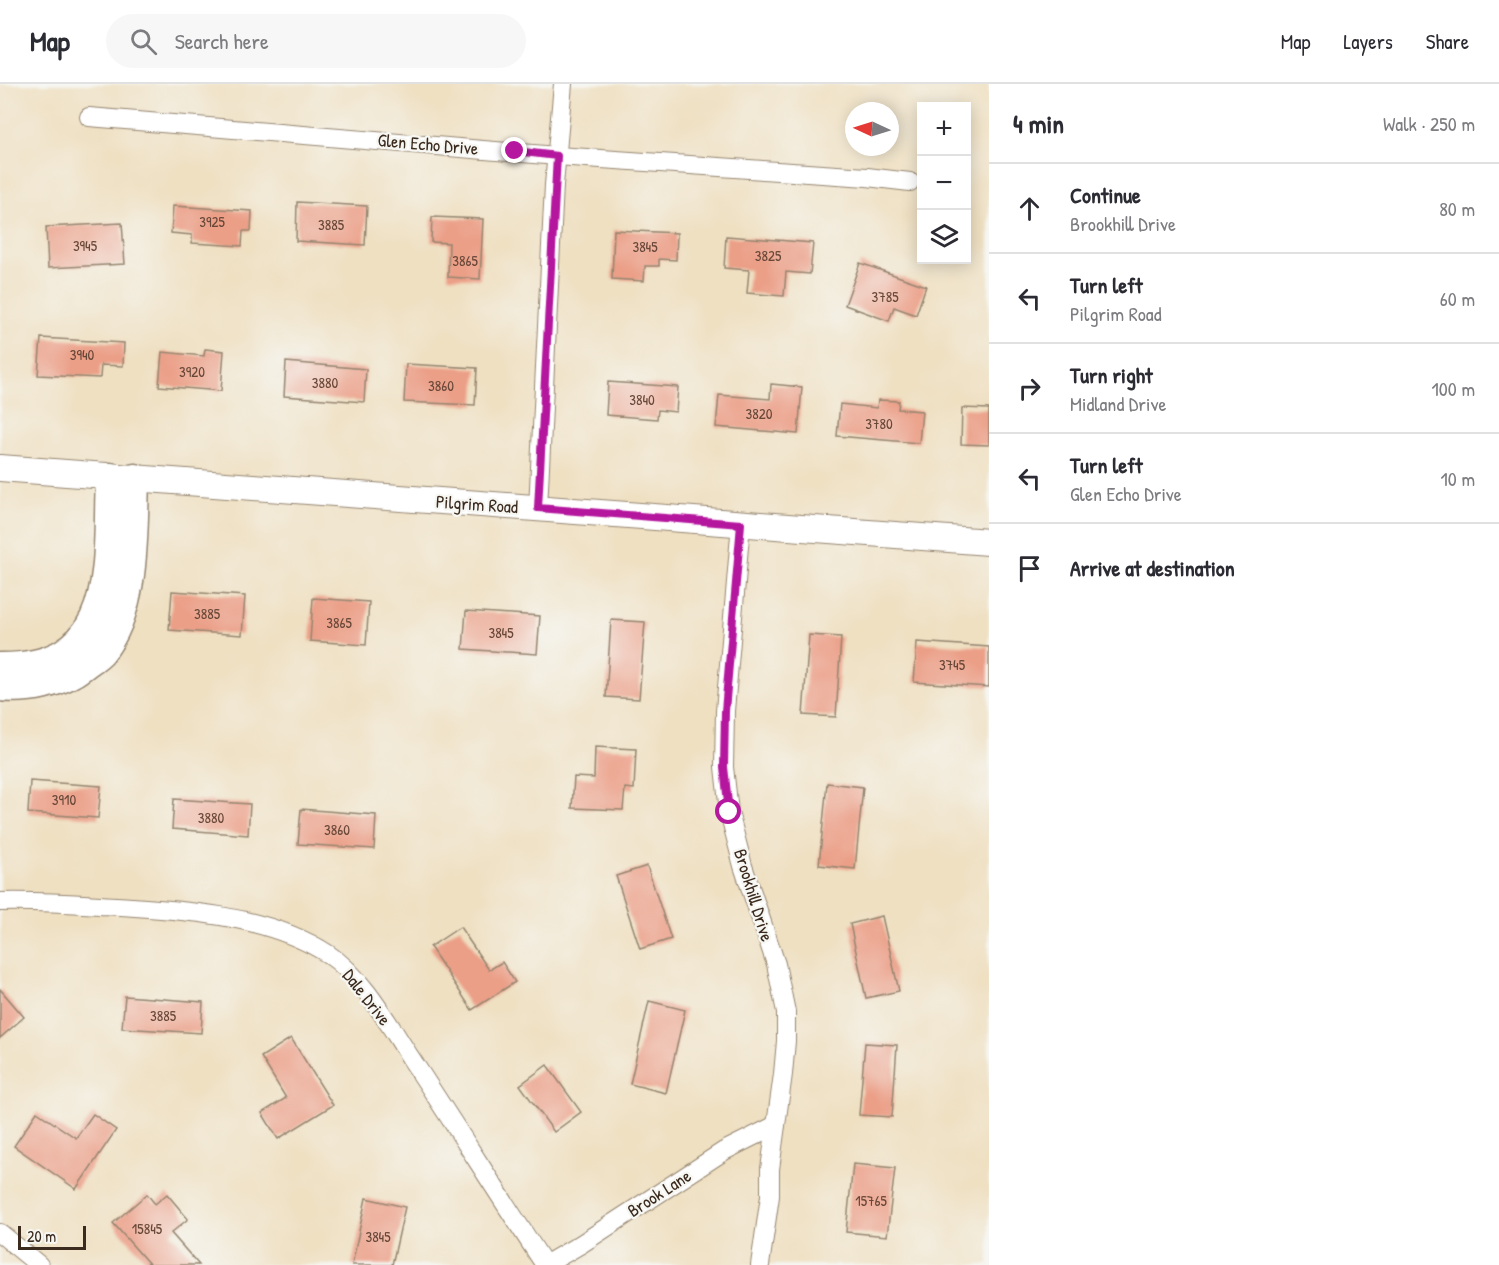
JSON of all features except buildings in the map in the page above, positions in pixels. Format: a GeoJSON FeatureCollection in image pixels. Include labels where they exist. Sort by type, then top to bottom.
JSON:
{"type":"FeatureCollection","features":[{"type":"Feature","properties":{"kind":"main road","name":"Pilgrim Road"},"geometry":{"type":"LineString","coordinates":[[0,468],[989,542]]}},
{"type":"Feature","properties":{"kind":"main road"},"geometry":{"type":"LineString","coordinates":[[0,667],[26,667],[47,662],[66,652],[83,636],[96,619],[106,583],[122,477]]}},
{"type":"Feature","properties":{"kind":"main road"},"geometry":{"type":"LineString","coordinates":[[0,687],[46,685],[71,676],[100,653],[113,634],[123,606],[132,558],[122,477]]}},
{"type":"Feature","properties":{"kind":"street"},"geometry":{"type":"LineString","coordinates":[[538,508],[563,84]]}},
{"type":"Feature","properties":{"kind":"street","name":"Glen Echo Drive"},"geometry":{"type":"LineString","coordinates":[[89,117],[557,156],[855,176],[909,182]]}},
{"type":"Feature","properties":{"kind":"street","name":"Brookhill Drive"},"geometry":{"type":"LineString","coordinates":[[741,524],[725,711],[724,767],[729,812],[743,866],[776,964],[786,1012],[786,1041],[770,1169],[770,1196],[760,1265]]}},
{"type":"Feature","properties":{"kind":"street","name":"Dale Drive"},"geometry":{"type":"LineString","coordinates":[[0,902],[55,902],[142,907],[226,917],[298,938],[328,954],[357,980],[388,1024],[545,1265]]}},
{"type":"Feature","properties":{"kind":"street","name":"Brook Lane"},"geometry":{"type":"LineString","coordinates":[[545,1265],[724,1152],[776,1125]]}},
{"type":"Feature","properties":{"kind":"street"},"geometry":{"type":"LineString","coordinates":[[0,1233],[39,1265]]}},
{"type":"Feature","properties":{"kind":"route"},"geometry":{"type":"LineString","coordinates":[[515,151],[557,156],[538,508],[741,524],[725,711],[724,767],[729,812]]}}]}
